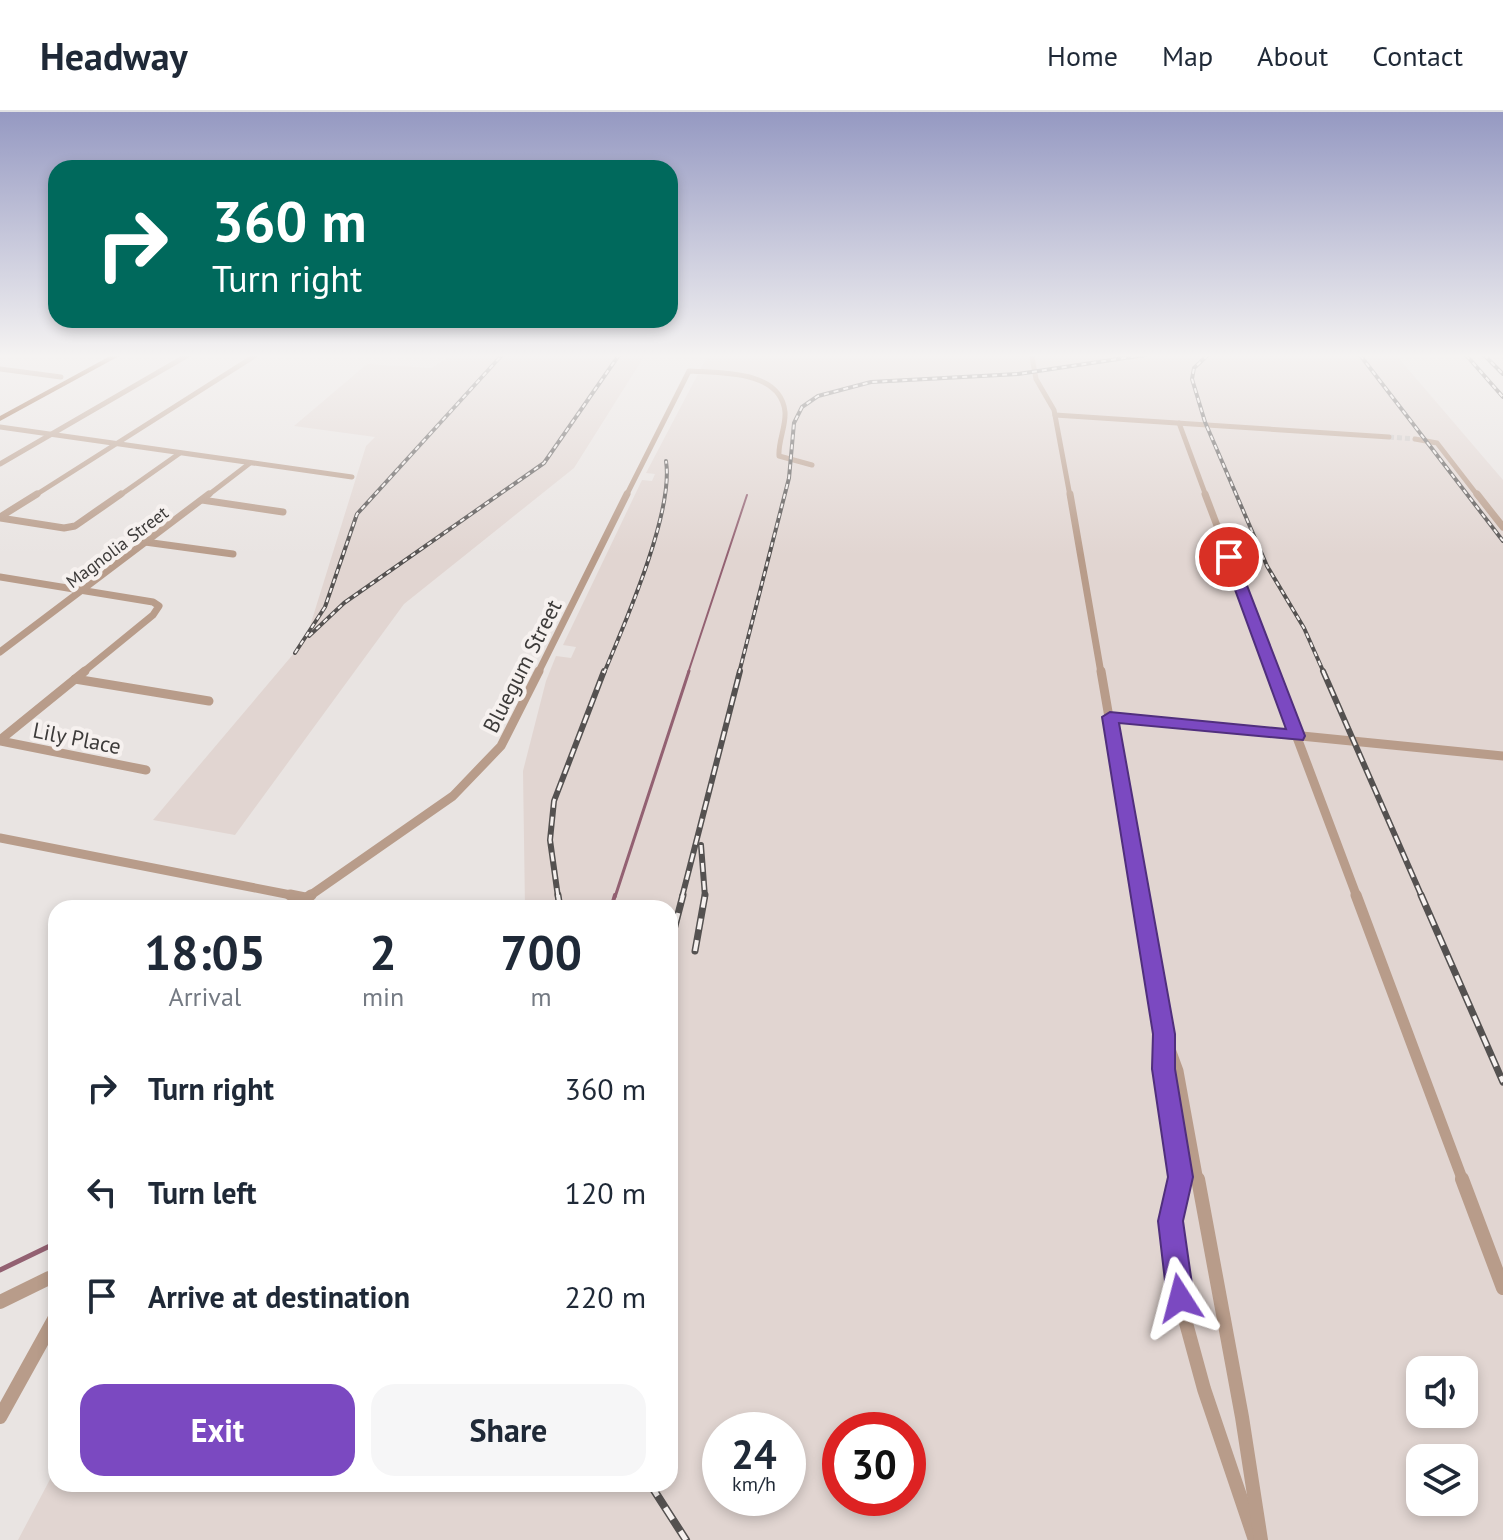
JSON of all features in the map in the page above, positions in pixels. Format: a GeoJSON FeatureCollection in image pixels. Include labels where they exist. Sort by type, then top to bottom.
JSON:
{"type":"FeatureCollection","features":[{"type":"Feature","properties":{"kind":"street"},"geometry":{"type":"LineString","coordinates":[[0,464],[73,422]]}},
{"type":"Feature","properties":{"kind":"street"},"geometry":{"type":"LineString","coordinates":[[0,517],[149,422]]}},
{"type":"Feature","properties":{"kind":"street","name":"Bluegum Street"},"geometry":{"type":"LineString","coordinates":[[305,898],[453,796],[501,746],[664,422]]}},
{"type":"Feature","properties":{"kind":"street","name":"Bluegum Street"},"geometry":{"type":"LineString","coordinates":[[784,422],[779,456],[812,465]]}},
{"type":"Feature","properties":{"kind":"street"},"geometry":{"type":"LineString","coordinates":[[1056,422],[1164,1034],[1242,1417],[1258,1540]]}},
{"type":"Feature","properties":{"kind":"street"},"geometry":{"type":"LineString","coordinates":[[1158,422],[1389,437]]}},
{"type":"Feature","properties":{"kind":"street"},"geometry":{"type":"LineString","coordinates":[[1179,423],[1503,1288]]}},
{"type":"Feature","properties":{"kind":"street"},"geometry":{"type":"LineString","coordinates":[[0,427],[352,477]]}},
{"type":"Feature","properties":{"kind":"street"},"geometry":{"type":"LineString","coordinates":[[1415,439],[1437,443],[1503,527]]}},
{"type":"Feature","properties":{"kind":"street"},"geometry":{"type":"LineString","coordinates":[[0,517],[59,527],[75,526],[180,453]]}},
{"type":"Feature","properties":{"kind":"street","name":"Magnolia Street"},"geometry":{"type":"LineString","coordinates":[[0,652],[250,463]]}},
{"type":"Feature","properties":{"kind":"street"},"geometry":{"type":"LineString","coordinates":[[202,500],[283,512]]}},
{"type":"Feature","properties":{"kind":"street"},"geometry":{"type":"LineString","coordinates":[[145,542],[233,554]]}},
{"type":"Feature","properties":{"kind":"street"},"geometry":{"type":"LineString","coordinates":[[0,577],[153,602],[159,606],[0,741]]}},
{"type":"Feature","properties":{"kind":"street"},"geometry":{"type":"LineString","coordinates":[[75,679],[209,701]]}},
{"type":"Feature","properties":{"kind":"street"},"geometry":{"type":"LineString","coordinates":[[1110,717],[1503,756]]}},
{"type":"Feature","properties":{"kind":"street","name":"Lily Place"},"geometry":{"type":"LineString","coordinates":[[0,741],[146,770]]}},
{"type":"Feature","properties":{"kind":"street"},"geometry":{"type":"LineString","coordinates":[[0,838],[305,898]]}},
{"type":"Feature","properties":{"kind":"street"},"geometry":{"type":"LineString","coordinates":[[1171,1070],[1180,1177],[1171,1221],[1180,1298],[1190,1339],[1258,1540]]}},
{"type":"Feature","properties":{"kind":"street"},"geometry":{"type":"LineString","coordinates":[[0,1302],[48,1278]]}},
{"type":"Feature","properties":{"kind":"street"},"geometry":{"type":"LineString","coordinates":[[0,1417],[48,1330]]}},
{"type":"Feature","properties":{"kind":"shaded area"},"geometry":{"type":"Polygon","coordinates":[[[299,422],[603,422],[574,468],[404,604],[235,835],[153,820],[306,639],[366,446],[375,437],[294,426],[299,422]]]}},
{"type":"Feature","properties":{"kind":"shaded area"},"geometry":{"type":"Polygon","coordinates":[[[673,422],[1453,422],[1503,480],[1503,1540],[18,1540],[48,1483],[48,1492],[678,1492],[678,900],[525,900],[523,771],[546,681],[556,656],[571,658],[576,647],[563,645],[642,480],[652,481],[655,474],[646,473],[673,422]]]}},
{"type":"Feature","properties":{"kind":"waterway"},"geometry":{"type":"LineString","coordinates":[[688,673],[747,495]]}},
{"type":"Feature","properties":{"kind":"waterway"},"geometry":{"type":"LineString","coordinates":[[615,897],[689,671]]}},
{"type":"Feature","properties":{"kind":"waterway"},"geometry":{"type":"LineString","coordinates":[[613,900],[615,895]]}},
{"type":"Feature","properties":{"kind":"waterway"},"geometry":{"type":"LineString","coordinates":[[0,1270],[48,1247]]}},
{"type":"Feature","properties":{"kind":"tunnel"},"geometry":{"type":"LineString","coordinates":[[1389,437],[1415,439]]}},
{"type":"Feature","properties":{"kind":"railway"},"geometry":{"type":"LineString","coordinates":[[295,653],[325,607],[357,514],[441,422]]}},
{"type":"Feature","properties":{"kind":"railway"},"geometry":{"type":"LineString","coordinates":[[309,636],[344,603],[544,463],[573,422]]}},
{"type":"Feature","properties":{"kind":"railway"},"geometry":{"type":"LineString","coordinates":[[739,673],[789,478],[795,422]]}},
{"type":"Feature","properties":{"kind":"railway"},"geometry":{"type":"LineString","coordinates":[[1205,422],[1267,566],[1304,628],[1324,673]]}},
{"type":"Feature","properties":{"kind":"railway"},"geometry":{"type":"LineString","coordinates":[[1411,422],[1503,541]]}},
{"type":"Feature","properties":{"kind":"railway"},"geometry":{"type":"LineString","coordinates":[[604,673],[655,537],[663,509],[666,461]]}},
{"type":"Feature","properties":{"kind":"railway"},"geometry":{"type":"LineString","coordinates":[[558,897],[550,840],[554,801],[604,671]]}},
{"type":"Feature","properties":{"kind":"railway"},"geometry":{"type":"LineString","coordinates":[[682,897],[740,671]]}},
{"type":"Feature","properties":{"kind":"railway"},"geometry":{"type":"LineString","coordinates":[[1323,671],[1422,897]]}},
{"type":"Feature","properties":{"kind":"railway"},"geometry":{"type":"LineString","coordinates":[[701,845],[705,896]]}},
{"type":"Feature","properties":{"kind":"railway"},"geometry":{"type":"LineString","coordinates":[[558,895],[559,900]]}},
{"type":"Feature","properties":{"kind":"railway"},"geometry":{"type":"LineString","coordinates":[[678,914],[683,895]]}},
{"type":"Feature","properties":{"kind":"railway"},"geometry":{"type":"LineString","coordinates":[[1421,895],[1503,1082]]}},
{"type":"Feature","properties":{"kind":"railway"},"geometry":{"type":"LineString","coordinates":[[695,951],[705,896]]}},
{"type":"Feature","properties":{"kind":"railway"},"geometry":{"type":"LineString","coordinates":[[655,1492],[686,1540]]}},
{"type":"Feature","properties":{"kind":"route"},"geometry":{"type":"LineString","coordinates":[[1180,1298],[1171,1234],[1180,1177],[1164,1069],[1164,1034],[1110,717],[1297,736],[1229,557]]}}]}
